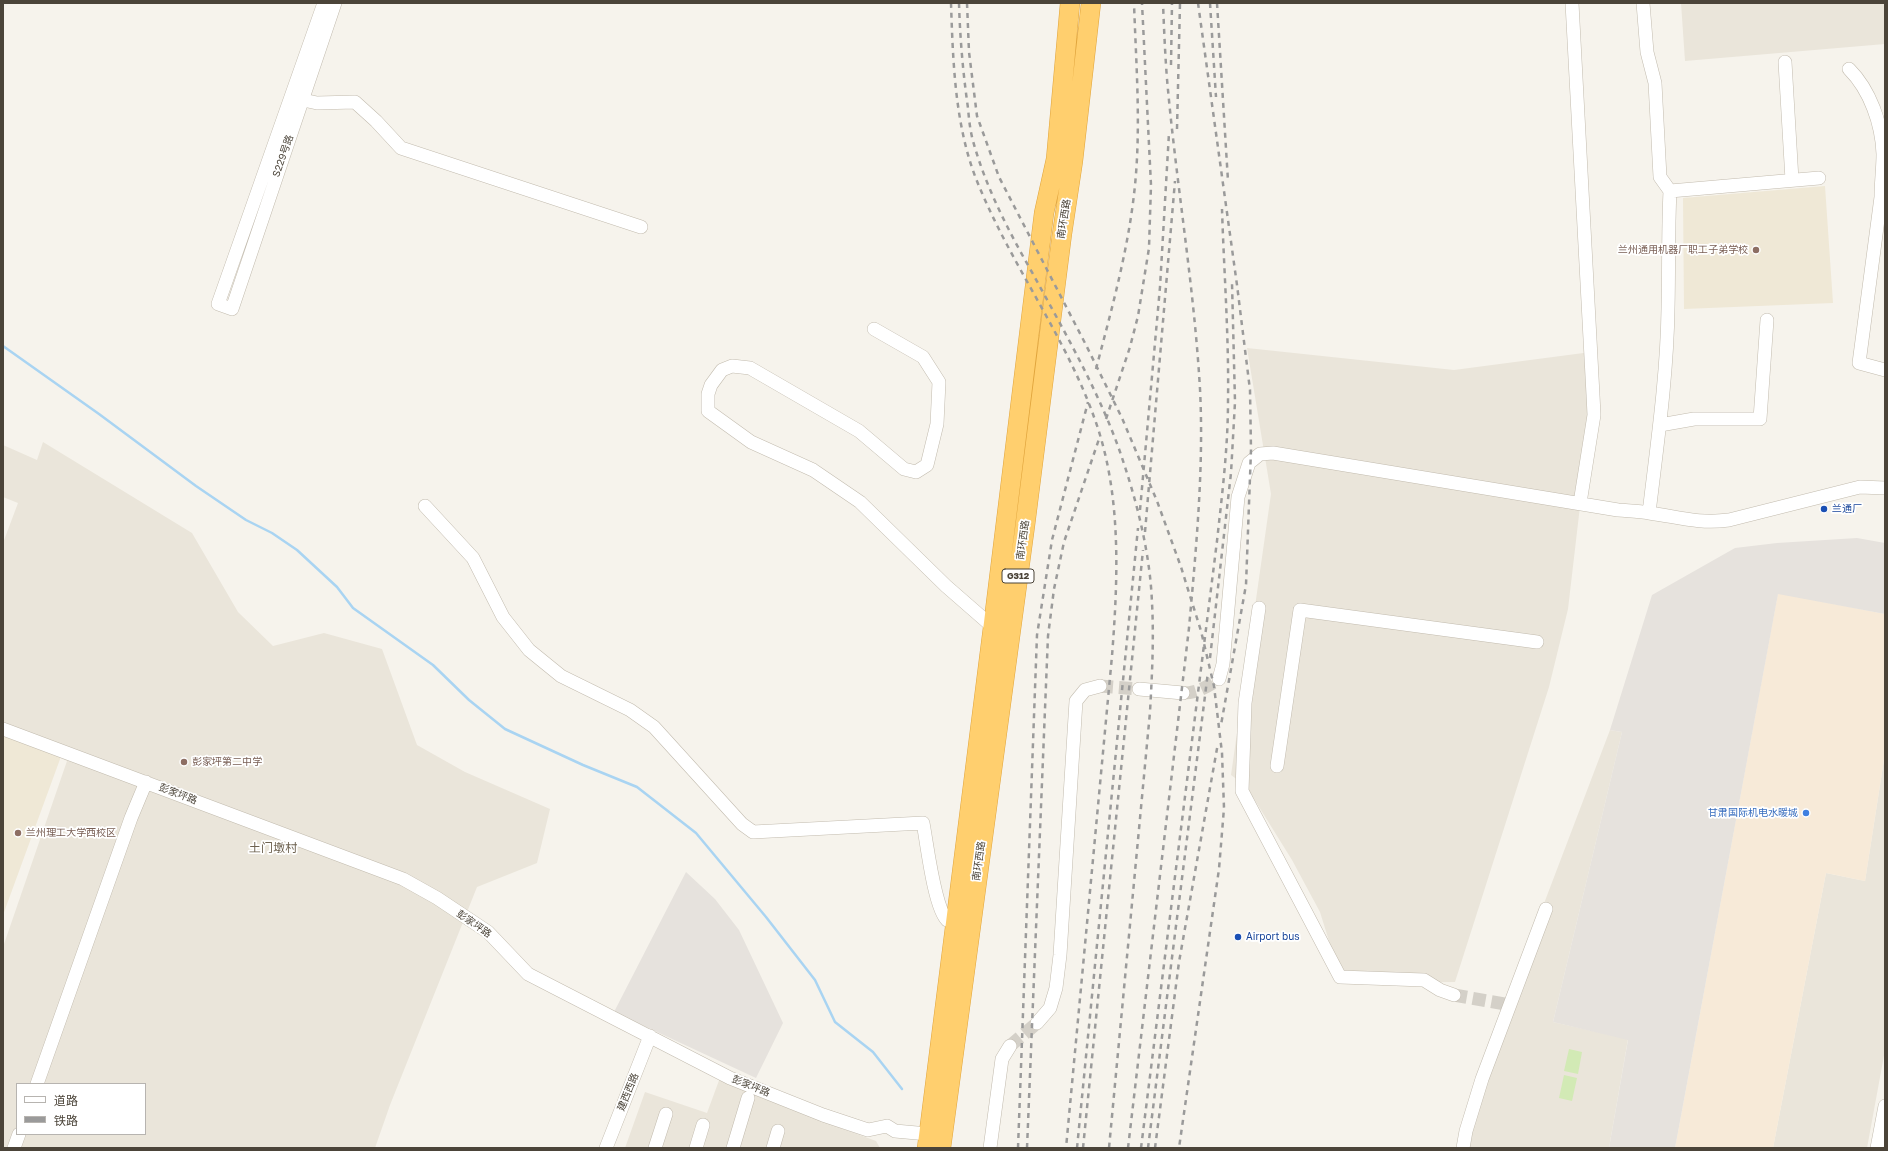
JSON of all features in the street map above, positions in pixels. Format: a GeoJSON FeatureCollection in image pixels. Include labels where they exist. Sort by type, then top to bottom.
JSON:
{"type":"FeatureCollection","features":[{"type":"Feature","properties":{"kind":"highway","name":"南环西路"},"geometry":{"type":"LineString","coordinates":[[932,1143],[956,923],[1044,213],[1056,159],[1070,3]]}},
{"type":"Feature","properties":{"kind":"highway","name":"南环西路"},"geometry":{"type":"LineString","coordinates":[[932,1143],[1025,526],[1062,234],[1073,161],[1091,3]]}},
{"type":"Feature","properties":{"kind":"street","name":"S229号路"},"geometry":{"type":"LineString","coordinates":[[324,3],[296,98],[232,309],[218,304],[296,98],[335,3]]}},
{"type":"Feature","properties":{"kind":"street"},"geometry":{"type":"LineString","coordinates":[[1572,3],[1593,395],[1593,422],[1580,503]]}},
{"type":"Feature","properties":{"kind":"street"},"geometry":{"type":"LineString","coordinates":[[1643,3],[1647,52],[1655,83],[1660,177],[1670,191],[1668,310],[1660,425],[1649,513]]}},
{"type":"Feature","properties":{"kind":"street"},"geometry":{"type":"LineString","coordinates":[[1786,62],[1792,180]]}},
{"type":"Feature","properties":{"kind":"street"},"geometry":{"type":"LineString","coordinates":[[1849,68],[1859,79],[1876,116],[1883,153],[1883,198],[1859,363],[1885,370]]}},
{"type":"Feature","properties":{"kind":"street"},"geometry":{"type":"LineString","coordinates":[[296,98],[317,103],[355,102],[376,121],[401,148],[641,228]]}},
{"type":"Feature","properties":{"kind":"street"},"geometry":{"type":"LineString","coordinates":[[1670,191],[1819,178]]}},
{"type":"Feature","properties":{"kind":"street"},"geometry":{"type":"LineString","coordinates":[[1660,425],[1694,419],[1760,419],[1767,320]]}},
{"type":"Feature","properties":{"kind":"street"},"geometry":{"type":"LineString","coordinates":[[874,329],[923,357],[940,382],[937,424],[927,465],[916,472],[904,469],[859,431],[750,368],[732,366],[722,370],[711,385],[708,394],[708,410],[751,442],[813,470],[860,502],[946,586],[993,627]]}},
{"type":"Feature","properties":{"kind":"street"},"geometry":{"type":"LineString","coordinates":[[1219,679],[1224,664],[1238,497],[1249,463],[1260,454],[1273,453],[1325,463],[1618,510],[1649,513],[1711,523],[1729,520],[1860,487],[1885,488]]}},
{"type":"Feature","properties":{"kind":"street"},"geometry":{"type":"LineString","coordinates":[[424,506],[473,558],[503,617],[529,650],[561,676],[630,710],[654,727],[742,824],[753,832],[923,823],[935,888],[942,912],[948,920],[956,923]]}},
{"type":"Feature","properties":{"kind":"street"},"geometry":{"type":"LineString","coordinates":[[1259,608],[1244,703],[1242,791],[1340,977],[1424,980],[1440,990],[1454,995]]}},
{"type":"Feature","properties":{"kind":"street"},"geometry":{"type":"LineString","coordinates":[[1277,766],[1300,610],[1537,642]]}},
{"type":"Feature","properties":{"kind":"street"},"geometry":{"type":"LineString","coordinates":[[1038,1023],[1050,1008],[1056,988],[1076,702],[1085,690],[1100,686]]}},
{"type":"Feature","properties":{"kind":"street"},"geometry":{"type":"LineString","coordinates":[[1139,689],[1182,693]]}},
{"type":"Feature","properties":{"kind":"street","name":"彭家坪路"},"geometry":{"type":"LineString","coordinates":[[3,729],[404,879],[437,898],[488,932],[528,974],[730,1078],[823,1115],[868,1130],[887,1126],[895,1131],[932,1143]]}},
{"type":"Feature","properties":{"kind":"street"},"geometry":{"type":"LineString","coordinates":[[37,1083],[131,818],[146,782]]}},
{"type":"Feature","properties":{"kind":"street"},"geometry":{"type":"LineString","coordinates":[[1463,1148],[1466,1131],[1507,1004],[1546,909]]}},
{"type":"Feature","properties":{"kind":"street","name":"建西西路"},"geometry":{"type":"LineString","coordinates":[[606,1148],[650,1036]]}},
{"type":"Feature","properties":{"kind":"street"},"geometry":{"type":"LineString","coordinates":[[990,1148],[1002,1059],[1010,1046]]}},
{"type":"Feature","properties":{"kind":"street"},"geometry":{"type":"LineString","coordinates":[[733,1148],[748,1098]]}},
{"type":"Feature","properties":{"kind":"street"},"geometry":{"type":"LineString","coordinates":[[1877,1148],[1885,1106]]}},
{"type":"Feature","properties":{"kind":"street"},"geometry":{"type":"LineString","coordinates":[[655,1148],[666,1114]]}},
{"type":"Feature","properties":{"kind":"street"},"geometry":{"type":"LineString","coordinates":[[696,1148],[703,1125]]}},
{"type":"Feature","properties":{"kind":"street"},"geometry":{"type":"LineString","coordinates":[[773,1148],[778,1131]]}},
{"type":"Feature","properties":{"kind":"street"},"geometry":{"type":"LineString","coordinates":[[14,1148],[19,1135]]}},
{"type":"Feature","properties":{"kind":"shaded area"},"geometry":{"type":"Polygon","coordinates":[[[1681,3],[1885,3],[1885,44],[1685,61],[1681,3]]]}},
{"type":"Feature","properties":{"kind":"shaded area","name":"兰州通用机器厂职工子弟学校"},"geometry":{"type":"Polygon","coordinates":[[[1825,186],[1833,303],[1684,309],[1683,198],[1825,186]]]}},
{"type":"Feature","properties":{"kind":"shaded area"},"geometry":{"type":"Polygon","coordinates":[[[1247,348],[1454,370],[1591,352],[1593,395],[1568,609],[1549,687],[1455,982],[1342,983],[1320,912],[1292,860],[1246,786],[1231,775],[1271,494],[1247,348]]]}},
{"type":"Feature","properties":{"kind":"shaded area"},"geometry":{"type":"Polygon","coordinates":[[[43,442],[192,533],[238,612],[273,646],[324,633],[382,649],[417,745],[465,772],[550,809],[537,863],[477,887],[390,1105],[375,1148],[3,1148],[3,947],[67,761],[3,730],[3,543],[18,503],[3,497],[3,445],[37,460],[43,442]]]}},
{"type":"Feature","properties":{"kind":"shaded area"},"geometry":{"type":"Polygon","coordinates":[[[1857,538],[1885,543],[1885,614],[1778,594],[1675,1148],[1609,1148],[1628,1040],[1553,1022],[1622,732],[1610,730],[1652,595],[1735,548],[1777,543],[1857,538]]]}},
{"type":"Feature","properties":{"kind":"shaded area","name":"甘肃国际机电水暖城"},"geometry":{"type":"Polygon","coordinates":[[[1778,593],[1885,614],[1885,753],[1865,881],[1826,873],[1773,1148],[1675,1148],[1778,593]]]}},
{"type":"Feature","properties":{"kind":"shaded area"},"geometry":{"type":"Polygon","coordinates":[[[1610,730],[1622,732],[1553,1022],[1628,1039],[1609,1148],[1462,1148],[1532,935],[1610,730]]]}},
{"type":"Feature","properties":{"kind":"shaded area","name":"兰州理工大学西校区"},"geometry":{"type":"Polygon","coordinates":[[[3,731],[63,751],[3,915],[3,731]]]}},
{"type":"Feature","properties":{"kind":"shaded area"},"geometry":{"type":"Polygon","coordinates":[[[1885,753],[1885,1050],[1867,1148],[1773,1148],[1826,873],[1865,881],[1885,753]]]}},
{"type":"Feature","properties":{"kind":"shaded area"},"geometry":{"type":"Polygon","coordinates":[[[686,872],[715,899],[739,930],[783,1023],[756,1078],[614,1012],[686,872]]]}},
{"type":"Feature","properties":{"kind":"shaded area"},"geometry":{"type":"Polygon","coordinates":[[[721,1075],[790,1109],[876,1141],[880,1148],[625,1148],[645,1092],[707,1113],[721,1075]]]}},
{"type":"Feature","properties":{"kind":"green space"},"geometry":{"type":"Polygon","coordinates":[[[1569,1049],[1582,1052],[1578,1074],[1564,1071],[1569,1049]]]}},
{"type":"Feature","properties":{"kind":"green space"},"geometry":{"type":"Polygon","coordinates":[[[1564,1075],[1577,1078],[1572,1101],[1559,1098],[1564,1075]]]}},
{"type":"Feature","properties":{"kind":"waterway"},"geometry":{"type":"LineString","coordinates":[[3,346],[99,414],[196,486],[246,520],[272,533],[297,550],[337,587],[353,608],[433,665],[469,700],[505,729],[583,765],[637,787],[696,833],[766,917],[815,980],[835,1022],[873,1052],[902,1089]]}},
{"type":"Feature","properties":{"kind":"tunnel"},"geometry":{"type":"LineString","coordinates":[[1183,693],[1202,689],[1219,679]]}},
{"type":"Feature","properties":{"kind":"tunnel"},"geometry":{"type":"LineString","coordinates":[[1100,686],[1139,689]]}},
{"type":"Feature","properties":{"kind":"tunnel"},"geometry":{"type":"LineString","coordinates":[[1454,995],[1505,1004]]}},
{"type":"Feature","properties":{"kind":"tunnel"},"geometry":{"type":"LineString","coordinates":[[1010,1046],[1037,1023]]}},
{"type":"Feature","properties":{"kind":"railway"},"geometry":{"type":"LineString","coordinates":[[951,3],[954,73],[960,119],[971,165],[992,216],[1054,329],[1082,387],[1094,417],[1103,446],[1114,505],[1116,536],[1116,596],[1112,656],[1066,1148]]}},
{"type":"Feature","properties":{"kind":"railway"},"geometry":{"type":"LineString","coordinates":[[959,3],[962,56],[969,120],[978,158],[991,193],[1007,226],[1079,360],[1101,404],[1110,426],[1125,468],[1141,525],[1151,583],[1153,630],[1150,712],[1109,1148]]}},
{"type":"Feature","properties":{"kind":"railway"},"geometry":{"type":"LineString","coordinates":[[967,3],[969,52],[977,116],[999,177],[1122,418],[1157,501],[1181,567],[1201,631],[1214,686],[1222,753],[1224,808],[1219,869],[1179,1148]]}},
{"type":"Feature","properties":{"kind":"railway"},"geometry":{"type":"LineString","coordinates":[[1096,369],[1114,300],[1129,231],[1135,185],[1138,117],[1134,3]]}},
{"type":"Feature","properties":{"kind":"railway"},"geometry":{"type":"LineString","coordinates":[[1106,419],[1130,347],[1138,316],[1149,248],[1151,185],[1142,3]]}},
{"type":"Feature","properties":{"kind":"railway"},"geometry":{"type":"LineString","coordinates":[[1128,1148],[1189,628],[1197,538],[1201,449],[1200,389],[1194,311],[1166,69],[1163,3]]}},
{"type":"Feature","properties":{"kind":"railway"},"geometry":{"type":"LineString","coordinates":[[1171,65],[1172,3]]}},
{"type":"Feature","properties":{"kind":"railway"},"geometry":{"type":"LineString","coordinates":[[1177,129],[1180,3]]}},
{"type":"Feature","properties":{"kind":"railway"},"geometry":{"type":"LineString","coordinates":[[1198,3],[1250,390],[1251,450],[1246,585],[1221,725]]}},
{"type":"Feature","properties":{"kind":"railway"},"geometry":{"type":"LineString","coordinates":[[1210,3],[1216,97]]}},
{"type":"Feature","properties":{"kind":"railway"},"geometry":{"type":"LineString","coordinates":[[1217,3],[1228,181]]}},
{"type":"Feature","properties":{"kind":"railway"},"geometry":{"type":"LineString","coordinates":[[1140,510],[1160,287],[1169,133]]}},
{"type":"Feature","properties":{"kind":"railway"},"geometry":{"type":"LineString","coordinates":[[1145,532],[1175,181]]}},
{"type":"Feature","properties":{"kind":"railway"},"geometry":{"type":"LineString","coordinates":[[1141,1148],[1217,541],[1224,471],[1228,419],[1228,377],[1222,209]]}},
{"type":"Feature","properties":{"kind":"railway"},"geometry":{"type":"LineString","coordinates":[[1210,658],[1231,473],[1235,402],[1232,283]]}},
{"type":"Feature","properties":{"kind":"railway"},"geometry":{"type":"LineString","coordinates":[[1018,1148],[1037,635],[1052,540],[1088,402]]}},
{"type":"Feature","properties":{"kind":"railway"},"geometry":{"type":"LineString","coordinates":[[1027,1148],[1048,636],[1054,589],[1064,542],[1100,436]]}},
{"type":"Feature","properties":{"kind":"railway"},"geometry":{"type":"LineString","coordinates":[[1077,1148],[1138,528]]}},
{"type":"Feature","properties":{"kind":"railway"},"geometry":{"type":"LineString","coordinates":[[1083,1148],[1143,550]]}},
{"type":"Feature","properties":{"kind":"railway"},"geometry":{"type":"LineString","coordinates":[[1148,1148],[1208,672]]}},
{"type":"Feature","properties":{"kind":"railway"},"geometry":{"type":"LineString","coordinates":[[1155,1148],[1179,962],[1218,743]]}},
{"type":"Feature","properties":{"kind":"place","name":"兰州通用机器厂职工子弟学校"},"geometry":{"type":"Point","coordinates":[1756,250]}},
{"type":"Feature","properties":{"kind":"place","name":"兰通厂"},"geometry":{"type":"Point","coordinates":[1824,509]}},
{"type":"Feature","properties":{"kind":"place","name":"彭家坪第二中学"},"geometry":{"type":"Point","coordinates":[184,762]}},
{"type":"Feature","properties":{"kind":"place","name":"甘肃国际机电水暖城"},"geometry":{"type":"Point","coordinates":[1806,813]}},
{"type":"Feature","properties":{"kind":"place","name":"兰州理工大学西校区"},"geometry":{"type":"Point","coordinates":[18,833]}},
{"type":"Feature","properties":{"kind":"place","name":"Airport bus"},"geometry":{"type":"Point","coordinates":[1238,937]}},
{"type":"Feature","properties":{"kind":"district","name":"土门墩村"},"geometry":{"type":"Point","coordinates":[273,848]}}]}
